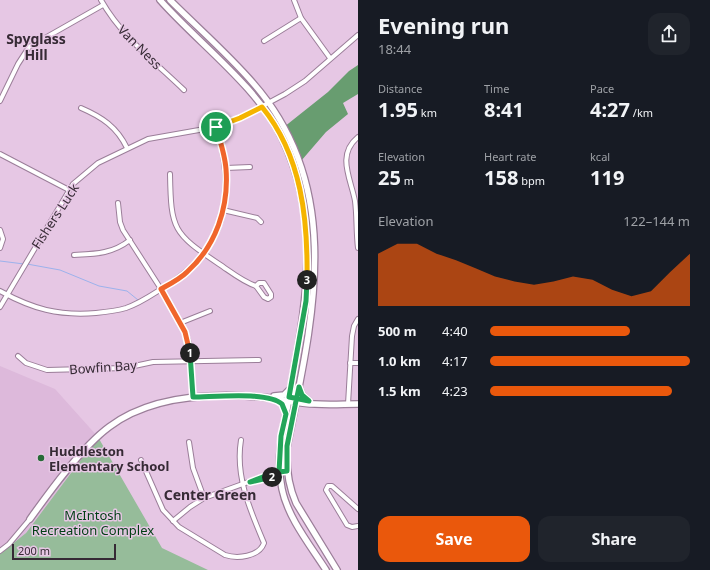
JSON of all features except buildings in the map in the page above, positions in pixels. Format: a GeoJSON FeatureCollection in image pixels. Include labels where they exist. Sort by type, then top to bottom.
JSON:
{"type":"FeatureCollection","features":[{"type":"Feature","properties":{"kind":"main road"},"geometry":{"type":"LineString","coordinates":[[160,0],[249,91],[270,117],[290,158],[305,212],[307,236],[306,301],[281,436],[279,472],[282,491],[292,513],[326,570]]}},
{"type":"Feature","properties":{"kind":"main road"},"geometry":{"type":"LineString","coordinates":[[170,0],[254,83],[288,133],[301,161],[313,214],[315,251],[314,296],[299,387],[287,446],[287,471],[291,491],[296,503],[337,570]]}},
{"type":"Feature","properties":{"kind":"main road"},"geometry":{"type":"LineString","coordinates":[[299,387],[302,395],[308,402]]}},
{"type":"Feature","properties":{"kind":"main road"},"geometry":{"type":"LineString","coordinates":[[274,397],[284,394],[291,388]]}},
{"type":"Feature","properties":{"kind":"main road"},"geometry":{"type":"LineString","coordinates":[[30,520],[80,455],[109,426],[126,416],[149,407],[193,397],[274,397],[329,404],[358,404]]}},
{"type":"Feature","properties":{"kind":"main road"},"geometry":{"type":"LineString","coordinates":[[274,397],[282,404],[286,414]]}},
{"type":"Feature","properties":{"kind":"main road"},"geometry":{"type":"LineString","coordinates":[[294,411],[308,402]]}},
{"type":"Feature","properties":{"kind":"street","name":"Van Ness"},"geometry":{"type":"LineString","coordinates":[[101,0],[115,22],[138,47],[184,90]]}},
{"type":"Feature","properties":{"kind":"street"},"geometry":{"type":"LineString","coordinates":[[294,0],[301,18],[330,58]]}},
{"type":"Feature","properties":{"kind":"street"},"geometry":{"type":"LineString","coordinates":[[0,101],[20,59],[29,46],[104,4]]}},
{"type":"Feature","properties":{"kind":"street"},"geometry":{"type":"LineString","coordinates":[[264,41],[301,18]]}},
{"type":"Feature","properties":{"kind":"street","name":"Fishers Luck"},"geometry":{"type":"LineString","coordinates":[[0,307],[73,184],[98,163],[127,148],[162,135],[216,127],[240,118],[262,107],[305,81],[358,35]]}},
{"type":"Feature","properties":{"kind":"street"},"geometry":{"type":"LineString","coordinates":[[81,108],[111,125],[122,138],[127,148]]}},
{"type":"Feature","properties":{"kind":"street"},"geometry":{"type":"LineString","coordinates":[[0,291],[36,308],[60,313],[110,311],[125,308],[139,302],[186,273],[203,254],[214,235],[223,210],[226,168],[216,127]]}},
{"type":"Feature","properties":{"kind":"street"},"geometry":{"type":"LineString","coordinates":[[358,138],[349,146],[345,161],[355,202],[358,248]]}},
{"type":"Feature","properties":{"kind":"street"},"geometry":{"type":"LineString","coordinates":[[0,154],[69,190]]}},
{"type":"Feature","properties":{"kind":"street"},"geometry":{"type":"LineString","coordinates":[[226,168],[250,167]]}},
{"type":"Feature","properties":{"kind":"street"},"geometry":{"type":"LineString","coordinates":[[170,174],[170,207],[174,221],[183,238],[203,254],[256,286]]}},
{"type":"Feature","properties":{"kind":"street"},"geometry":{"type":"LineString","coordinates":[[118,203],[120,222],[161,289],[180,323],[189,343],[193,397]]}},
{"type":"Feature","properties":{"kind":"street"},"geometry":{"type":"LineString","coordinates":[[223,210],[257,218],[261,222]]}},
{"type":"Feature","properties":{"kind":"street"},"geometry":{"type":"LineString","coordinates":[[0,230],[3,239],[0,248]]}},
{"type":"Feature","properties":{"kind":"street"},"geometry":{"type":"LineString","coordinates":[[74,255],[101,254],[130,240]]}},
{"type":"Feature","properties":{"kind":"street"},"geometry":{"type":"LineString","coordinates":[[180,323],[210,311]]}},
{"type":"Feature","properties":{"kind":"street"},"geometry":{"type":"LineString","coordinates":[[348,404],[354,326],[358,319]]}},
{"type":"Feature","properties":{"kind":"street","name":"Bowfin Bay"},"geometry":{"type":"LineString","coordinates":[[18,356],[26,363],[47,370],[114,369],[134,367],[153,362],[259,360]]}},
{"type":"Feature","properties":{"kind":"street"},"geometry":{"type":"LineString","coordinates":[[350,363],[358,362]]}},
{"type":"Feature","properties":{"kind":"street"},"geometry":{"type":"LineString","coordinates":[[141,460],[163,510],[173,521],[226,555],[245,557],[264,545],[243,485],[240,465],[240,440]]}},
{"type":"Feature","properties":{"kind":"street"},"geometry":{"type":"LineString","coordinates":[[189,442],[193,468],[204,498]]}},
{"type":"Feature","properties":{"kind":"street"},"geometry":{"type":"LineString","coordinates":[[173,521],[204,498],[260,480],[279,472],[287,471]]}},
{"type":"Feature","properties":{"kind":"street"},"geometry":{"type":"LineString","coordinates":[[358,509],[332,486],[328,486],[326,490],[347,525],[352,527],[358,526]]}},
{"type":"Feature","properties":{"kind":"street"},"geometry":{"type":"LineString","coordinates":[[0,551],[9,544],[30,520]]}},
{"type":"Feature","properties":{"kind":"shaded area","name":"Huddleston Elementary School"},"geometry":{"type":"Polygon","coordinates":[[[0,366],[55,389],[98,437],[21,539],[0,554],[0,366]]]}},
{"type":"Feature","properties":{"kind":"green space"},"geometry":{"type":"Polygon","coordinates":[[[358,65],[358,94],[343,103],[348,114],[326,132],[301,161],[284,127],[328,92],[349,71],[358,65]]]}},
{"type":"Feature","properties":{"kind":"green space","name":"McIntosh Recreation Complex"},"geometry":{"type":"Polygon","coordinates":[[[98,437],[162,548],[208,570],[0,570],[0,554],[26,533],[98,437]]]}},
{"type":"Feature","properties":{"kind":"waterway"},"geometry":{"type":"LineString","coordinates":[[0,261],[24,264]]}},
{"type":"Feature","properties":{"kind":"waterway"},"geometry":{"type":"LineString","coordinates":[[27,264],[60,270],[99,286],[127,291],[138,300]]}},
{"type":"Feature","properties":{"kind":"place","name":"Huddleston Elementary School"},"geometry":{"type":"Point","coordinates":[41,458]}},
{"type":"Feature","properties":{"kind":"district","name":"Spyglass Hill"},"geometry":{"type":"Point","coordinates":[36,48]}},
{"type":"Feature","properties":{"kind":"district","name":"Center Green"},"geometry":{"type":"Point","coordinates":[210,495]}},
{"type":"Feature","properties":{"kind":"route"},"geometry":{"type":"LineString","coordinates":[[216,127],[226,168],[221,220],[212,241],[198,260],[186,273],[161,289],[185,332],[189,343],[193,397],[274,398],[279,400],[285,408],[286,414],[281,436],[279,455],[279,472],[250,482],[276,475],[279,472],[287,471],[287,446],[297,398],[299,387],[302,395],[309,401],[297,398],[289,397],[306,301],[307,236],[305,212],[297,178],[290,158],[281,137],[270,117],[262,107],[240,118],[216,127]]}}]}
